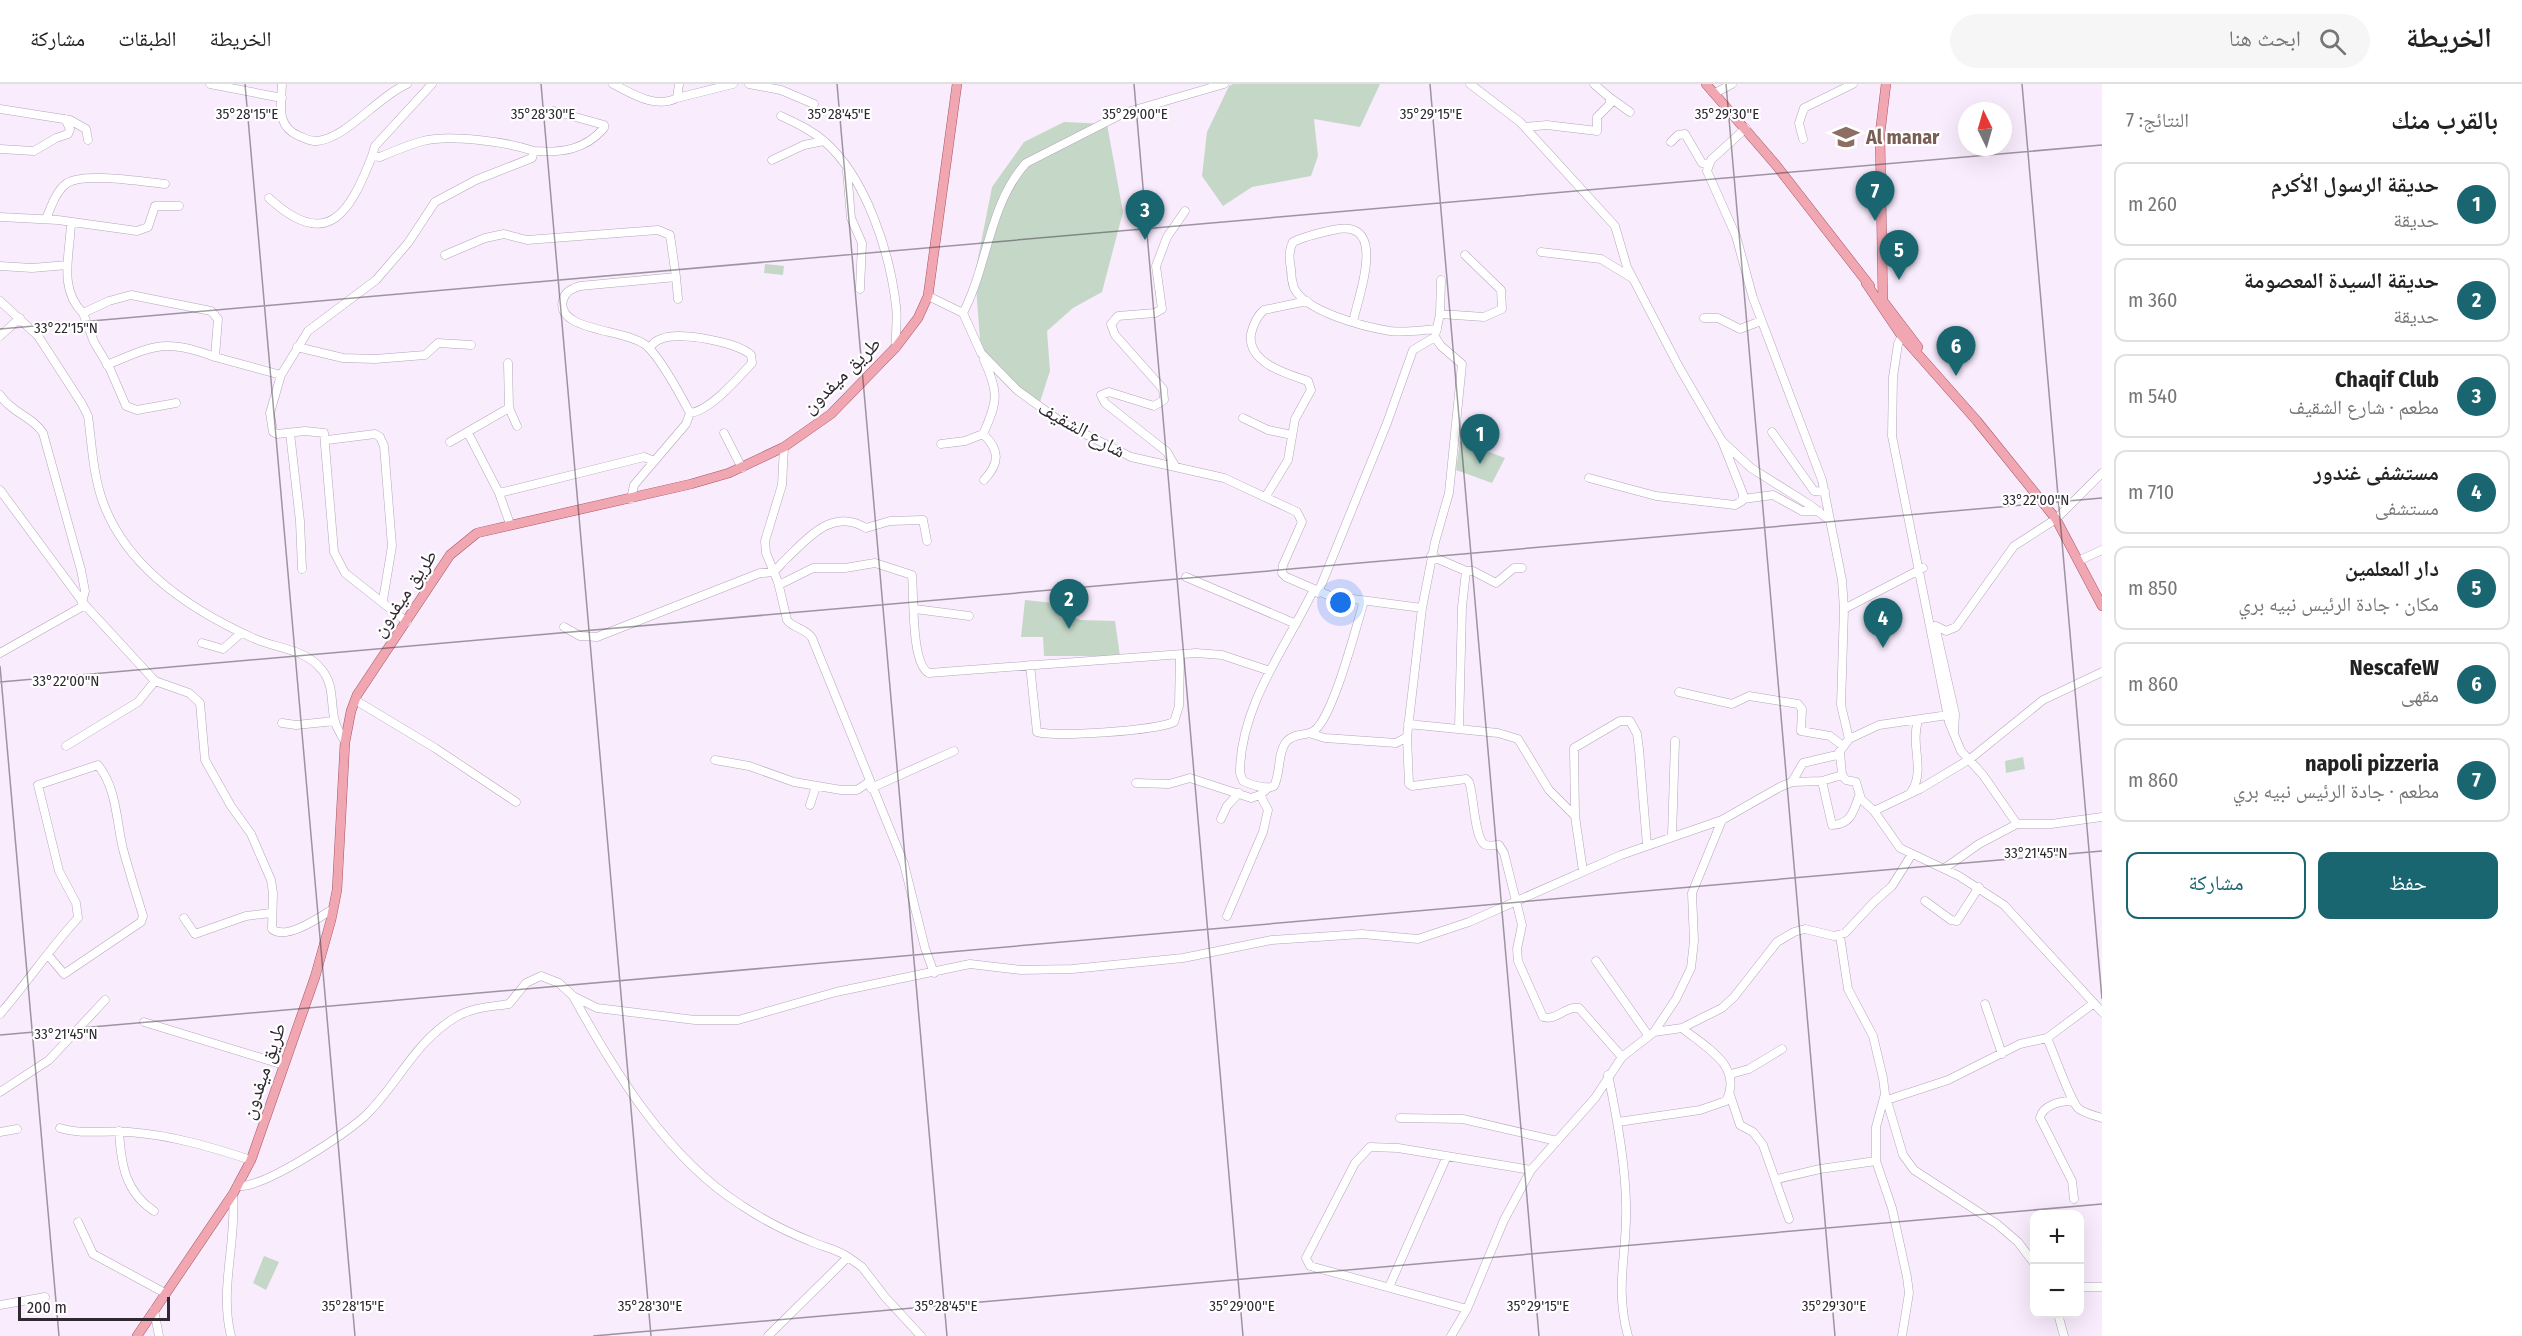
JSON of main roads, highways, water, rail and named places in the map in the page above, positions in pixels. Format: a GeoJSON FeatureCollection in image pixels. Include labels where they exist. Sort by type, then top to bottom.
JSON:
{"type":"FeatureCollection","features":[{"type":"Feature","properties":{"kind":"main road","name":"طريق ميفدون"},"geometry":{"type":"LineString","coordinates":[[137,1336],[235,1190],[251,1160],[315,977],[333,909],[338,869],[345,742],[355,700],[457,548],[477,533],[632,499],[742,468],[784,447],[831,414],[896,347],[918,318],[928,296],[957,84]]}},
{"type":"Feature","properties":{"kind":"main road"},"geometry":{"type":"LineString","coordinates":[[1706,84],[1746,128],[1921,355],[2056,519],[2102,606]]}},
{"type":"Feature","properties":{"kind":"main road"},"geometry":{"type":"LineString","coordinates":[[1884,307],[1880,134],[1886,84]]}},
{"type":"Feature","properties":{"kind":"place","name":"Al manar"},"geometry":{"type":"Point","coordinates":[1846,137]}},
{"type":"Feature","properties":{"kind":"place","name":"napoli pizzeria"},"geometry":{"type":"Point","coordinates":[1875,221]}},
{"type":"Feature","properties":{"kind":"place","name":"Chaqif Club"},"geometry":{"type":"Point","coordinates":[1145,240]}},
{"type":"Feature","properties":{"kind":"place","name":"دار المعلمين"},"geometry":{"type":"Point","coordinates":[1899,280]}},
{"type":"Feature","properties":{"kind":"place","name":"NescafeW"},"geometry":{"type":"Point","coordinates":[1956,376]}},
{"type":"Feature","properties":{"kind":"place","name":"حديقة الرسول الأكرم"},"geometry":{"type":"Point","coordinates":[1480,464]}},
{"type":"Feature","properties":{"kind":"place","name":"حديقة السيدة المعصومة"},"geometry":{"type":"Point","coordinates":[1069,629]}},
{"type":"Feature","properties":{"kind":"place","name":"مستشفى غندور"},"geometry":{"type":"Point","coordinates":[1883,648]}}]}
